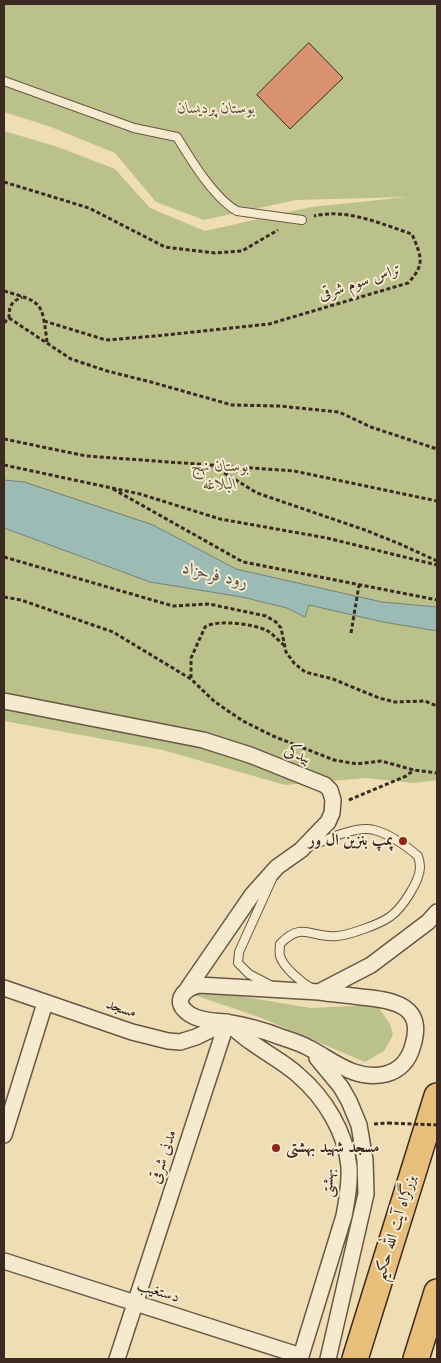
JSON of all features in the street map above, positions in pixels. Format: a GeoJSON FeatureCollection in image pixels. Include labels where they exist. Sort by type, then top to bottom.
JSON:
{"type":"FeatureCollection","features":[{"type":"Feature","properties":{"kind":"highway","name":"بزرگراه آیت الله حکیم"},"geometry":{"type":"LineString","coordinates":[[355,1359],[437,1096]]}},
{"type":"Feature","properties":{"kind":"highway"},"geometry":{"type":"LineString","coordinates":[[416,1359],[437,1292]]}},
{"type":"Feature","properties":{"kind":"street","name":"بیدکی"},"geometry":{"type":"LineString","coordinates":[[4,701],[203,740],[250,754],[326,785],[332,794],[332,807]]}},
{"type":"Feature","properties":{"kind":"street"},"geometry":{"type":"LineString","coordinates":[[188,988],[198,985],[319,992],[397,1003],[407,1009],[416,1025],[415,1037],[407,1060],[399,1070],[373,1076],[348,1071],[308,1047],[261,1030],[227,1022],[203,1020],[194,1017],[184,1010],[181,1005],[181,996],[252,895],[277,867],[301,850],[328,822],[332,813],[332,807]]}},
{"type":"Feature","properties":{"kind":"street"},"geometry":{"type":"LineString","coordinates":[[319,992],[371,965],[428,922],[437,912]]}},
{"type":"Feature","properties":{"kind":"street","name":"مسجد"},"geometry":{"type":"LineString","coordinates":[[4,988],[132,1032],[168,1041],[180,1042],[196,1037],[227,1022]]}},
{"type":"Feature","properties":{"kind":"street"},"geometry":{"type":"LineString","coordinates":[[4,1135],[45,1003]]}},
{"type":"Feature","properties":{"kind":"street","name":"مدنی شرقی"},"geometry":{"type":"LineString","coordinates":[[117,1359],[227,1022]]}},
{"type":"Feature","properties":{"kind":"street","name":"بهشتی"},"geometry":{"type":"LineString","coordinates":[[227,1022],[254,1044],[299,1075],[313,1090],[338,1127],[349,1166],[344,1216],[300,1358]]}},
{"type":"Feature","properties":{"kind":"street"},"geometry":{"type":"LineString","coordinates":[[308,1047],[341,1087],[349,1101],[359,1125],[365,1160],[366,1194],[328,1359]]}},
{"type":"Feature","properties":{"kind":"street","name":"دستغیب"},"geometry":{"type":"LineString","coordinates":[[4,1261],[300,1358]]}},
{"type":"Feature","properties":{"kind":"lane"},"geometry":{"type":"LineString","coordinates":[[4,81],[134,128],[177,137],[191,160],[230,207],[237,211],[302,220]]}},
{"type":"Feature","properties":{"kind":"lane"},"geometry":{"type":"LineString","coordinates":[[301,850],[344,834],[372,829],[388,835],[412,851],[418,856],[420,868],[413,888],[391,916],[357,932],[336,937],[300,930],[289,934],[280,944],[280,956],[291,971],[302,983],[319,992]]}},
{"type":"Feature","properties":{"kind":"lane"},"geometry":{"type":"LineString","coordinates":[[277,867],[239,952],[238,963],[249,974],[279,990]]}},
{"type":"Feature","properties":{"kind":"path","name":"تراس سوم شرقی"},"geometry":{"type":"LineString","coordinates":[[4,182],[89,208],[165,247],[215,253],[242,251],[270,234],[302,220],[334,213],[357,217],[412,234],[420,255],[419,272],[408,283],[269,324],[106,340],[44,321]]}},
{"type":"Feature","properties":{"kind":"path"},"geometry":{"type":"LineString","coordinates":[[4,291],[33,299],[41,308],[46,342]]}},
{"type":"Feature","properties":{"kind":"path"},"geometry":{"type":"LineString","coordinates":[[4,323],[9,318],[9,308],[14,301],[22,296]]}},
{"type":"Feature","properties":{"kind":"path"},"geometry":{"type":"LineString","coordinates":[[9,318],[71,359],[107,372],[151,382],[232,405],[280,406],[339,412],[371,427],[437,449]]}},
{"type":"Feature","properties":{"kind":"path"},"geometry":{"type":"LineString","coordinates":[[4,439],[86,456],[294,471],[437,502]]}},
{"type":"Feature","properties":{"kind":"path"},"geometry":{"type":"LineString","coordinates":[[4,465],[108,486],[220,519],[327,538],[437,565]]}},
{"type":"Feature","properties":{"kind":"path"},"geometry":{"type":"LineString","coordinates":[[212,466],[257,493],[365,530],[437,561]]}},
{"type":"Feature","properties":{"kind":"path"},"geometry":{"type":"LineString","coordinates":[[108,486],[243,562],[437,600]]}},
{"type":"Feature","properties":{"kind":"path"},"geometry":{"type":"LineString","coordinates":[[4,557],[174,606],[209,604],[266,616],[276,622],[290,657],[305,672],[333,679],[395,702],[425,701],[437,706]]}},
{"type":"Feature","properties":{"kind":"path"},"geometry":{"type":"LineString","coordinates":[[351,633],[359,585]]}},
{"type":"Feature","properties":{"kind":"path"},"geometry":{"type":"LineString","coordinates":[[4,598],[21,600],[113,632],[191,679],[215,702],[273,736],[334,760],[357,764],[381,761],[414,770],[437,772]]}},
{"type":"Feature","properties":{"kind":"path"},"geometry":{"type":"LineString","coordinates":[[191,679],[191,658],[205,627],[209,624],[220,622],[254,626],[268,631],[285,646]]}},
{"type":"Feature","properties":{"kind":"path"},"geometry":{"type":"LineString","coordinates":[[332,807],[406,776],[414,770]]}},
{"type":"Feature","properties":{"kind":"path"},"geometry":{"type":"LineString","coordinates":[[388,1122],[437,1125]]}},
{"type":"Feature","properties":{"kind":"green space","name":"بوستان نهج البلاغه"},"geometry":{"type":"Polygon","coordinates":[[[4,4],[437,4],[437,780],[414,783],[366,778],[285,785],[163,750],[4,721],[4,131],[58,147],[115,169],[150,208],[205,231],[311,207],[407,197],[296,200],[204,220],[156,202],[115,153],[51,127],[4,112],[4,4]]]}},
{"type":"Feature","properties":{"kind":"green space"},"geometry":{"type":"Polygon","coordinates":[[[205,990],[310,1008],[377,1005],[390,1024],[393,1035],[384,1051],[365,1062],[259,1017],[191,994],[205,990]]]}},
{"type":"Feature","properties":{"kind":"water","name":"رود فرحزاد"},"geometry":{"type":"Polygon","coordinates":[[[4,480],[24,482],[153,525],[236,569],[382,602],[437,607],[437,631],[383,622],[309,605],[305,617],[287,608],[242,597],[150,582],[4,528],[4,480]]]}},
{"type":"Feature","properties":{"kind":"building"},"geometry":{"type":"Polygon","coordinates":[[[309,43],[343,78],[290,129],[257,95],[309,43]]]}},
{"type":"Feature","properties":{"kind":"place","name":"پمپ بنزین ال ور"},"geometry":{"type":"Point","coordinates":[403,841]}},
{"type":"Feature","properties":{"kind":"place","name":"مسجد شهید بهشتی"},"geometry":{"type":"Point","coordinates":[276,1148]}},
{"type":"Feature","properties":{"kind":"park label","name":"بوستان پردیسان"},"geometry":{"type":"Point","coordinates":[216,109]}}]}
